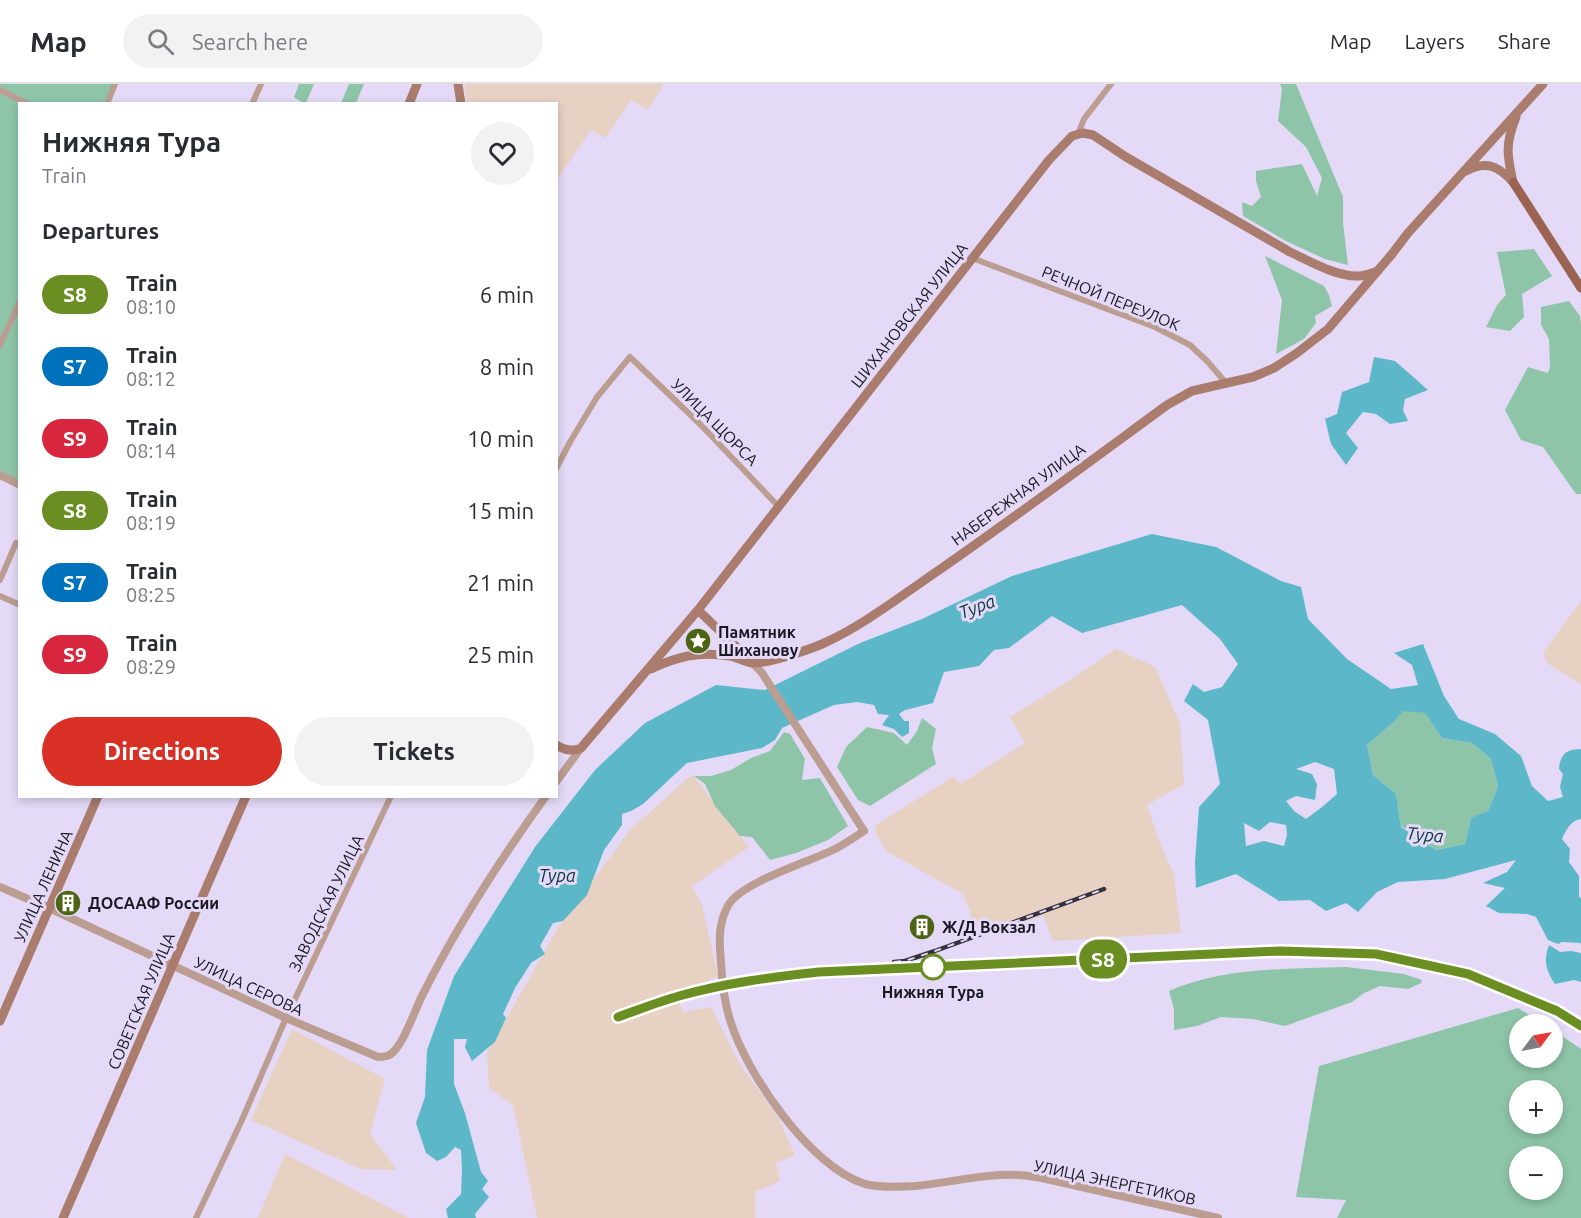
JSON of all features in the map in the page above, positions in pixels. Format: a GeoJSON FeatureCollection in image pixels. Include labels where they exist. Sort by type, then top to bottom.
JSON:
{"type":"FeatureCollection","features":[{"type":"Feature","properties":{"kind":"main road"},"geometry":{"type":"LineString","coordinates":[[411,102],[417,84]]}},
{"type":"Feature","properties":{"kind":"main road"},"geometry":{"type":"LineString","coordinates":[[458,84],[461,102]]}},
{"type":"Feature","properties":{"kind":"main road","name":"НАБЕРЕЖНАЯ УЛИЦА"},"geometry":{"type":"LineString","coordinates":[[647,671],[671,659],[688,656],[706,654],[732,657],[753,663],[799,653],[823,644],[846,632],[906,593],[983,540],[1167,405],[1192,392],[1253,377],[1274,368],[1297,353],[1328,329],[1408,233],[1544,84]]}},
{"type":"Feature","properties":{"kind":"main road"},"geometry":{"type":"LineString","coordinates":[[1513,182],[1507,149],[1509,135],[1518,112]]}},
{"type":"Feature","properties":{"kind":"main road"},"geometry":{"type":"LineString","coordinates":[[1078,134],[1087,133],[1098,137],[1126,157],[1290,252],[1350,276],[1378,271]]}},
{"type":"Feature","properties":{"kind":"main road","name":"ШИХАНОВСКАЯ УЛИЦА"},"geometry":{"type":"LineString","coordinates":[[581,748],[698,610],[1057,151],[1072,136],[1078,134]]}},
{"type":"Feature","properties":{"kind":"main road"},"geometry":{"type":"LineString","coordinates":[[1460,176],[1478,166],[1487,165],[1504,173],[1513,182],[1581,288]]}},
{"type":"Feature","properties":{"kind":"main road"},"geometry":{"type":"LineString","coordinates":[[698,610],[753,663]]}},
{"type":"Feature","properties":{"kind":"main road"},"geometry":{"type":"LineString","coordinates":[[558,746],[569,750],[581,748]]}},
{"type":"Feature","properties":{"kind":"main road","name":"УЛИЦА ЛЕНИНА"},"geometry":{"type":"LineString","coordinates":[[0,1021],[97,798]]}},
{"type":"Feature","properties":{"kind":"main road","name":"СОВЕТСКАЯ УЛИЦА"},"geometry":{"type":"LineString","coordinates":[[63,1218],[86,1170],[245,798]]}},
{"type":"Feature","properties":{"kind":"street"},"geometry":{"type":"LineString","coordinates":[[108,102],[115,84]]}},
{"type":"Feature","properties":{"kind":"street"},"geometry":{"type":"LineString","coordinates":[[253,102],[261,84]]}},
{"type":"Feature","properties":{"kind":"street"},"geometry":{"type":"LineString","coordinates":[[1078,134],[1084,119],[1112,84]]}},
{"type":"Feature","properties":{"kind":"street"},"geometry":{"type":"LineString","coordinates":[[0,90],[24,102]]}},
{"type":"Feature","properties":{"kind":"street","name":"РЕЧНОЙ ПЕРЕУЛОК"},"geometry":{"type":"LineString","coordinates":[[972,258],[1155,327],[1190,345],[1226,383]]}},
{"type":"Feature","properties":{"kind":"street"},"geometry":{"type":"LineString","coordinates":[[1350,276],[1364,288]]}},
{"type":"Feature","properties":{"kind":"street"},"geometry":{"type":"LineString","coordinates":[[0,345],[18,305]]}},
{"type":"Feature","properties":{"kind":"street","name":"УЛИЦА ЩОРСА"},"geometry":{"type":"LineString","coordinates":[[558,465],[597,397],[630,357],[701,424],[779,507]]}},
{"type":"Feature","properties":{"kind":"street"},"geometry":{"type":"LineString","coordinates":[[0,476],[18,484]]}},
{"type":"Feature","properties":{"kind":"street"},"geometry":{"type":"LineString","coordinates":[[0,580],[16,543],[18,544]]}},
{"type":"Feature","properties":{"kind":"street"},"geometry":{"type":"LineString","coordinates":[[0,596],[18,604]]}},
{"type":"Feature","properties":{"kind":"street","name":"УЛИЦА ЭНЕРГЕТИКОВ"},"geometry":{"type":"LineString","coordinates":[[753,663],[762,673],[864,831],[836,848],[755,884],[734,897],[723,918],[719,936],[722,985],[730,1022],[739,1043],[773,1102],[791,1127],[832,1166],[849,1177],[872,1185],[901,1187],[1018,1175],[1042,1178],[1218,1218]]}},
{"type":"Feature","properties":{"kind":"street","name":"ШИХАНОВСКАЯ УЛИЦА"},"geometry":{"type":"LineString","coordinates":[[558,779],[581,748]]}},
{"type":"Feature","properties":{"kind":"street","name":"ЗАВОДСКАЯ УЛИЦА"},"geometry":{"type":"LineString","coordinates":[[196,1218],[241,1122],[285,1018],[391,798]]}},
{"type":"Feature","properties":{"kind":"street","name":"УЛИЦА СЕРОВА"},"geometry":{"type":"LineString","coordinates":[[0,887],[285,1018],[378,1057],[386,1057],[391,1055],[402,1041],[418,1002],[460,924],[545,798]]}},
{"type":"Feature","properties":{"kind":"shaded area"},"geometry":{"type":"Polygon","coordinates":[[[465,84],[664,84],[648,110],[631,100],[605,138],[591,130],[558,179],[558,102],[466,102],[465,84]]]}},
{"type":"Feature","properties":{"kind":"shaded area"},"geometry":{"type":"Polygon","coordinates":[[[1581,601],[1581,685],[1547,663],[1543,653],[1581,601]]]}},
{"type":"Feature","properties":{"kind":"shaded area"},"geometry":{"type":"Polygon","coordinates":[[[1116,649],[1155,667],[1180,724],[1184,784],[1147,805],[1174,875],[1181,933],[1053,941],[1043,916],[975,938],[970,911],[963,894],[886,851],[875,831],[876,825],[954,776],[960,784],[1025,743],[1010,717],[1116,649]]]}},
{"type":"Feature","properties":{"kind":"shaded area"},"geometry":{"type":"Polygon","coordinates":[[[692,774],[749,847],[692,886],[702,905],[718,976],[677,992],[682,1012],[711,1007],[739,1063],[778,1117],[795,1155],[776,1163],[780,1181],[755,1192],[755,1218],[537,1218],[513,1105],[489,1088],[487,1053],[559,926],[630,830],[692,774]]]}},
{"type":"Feature","properties":{"kind":"shaded area"},"geometry":{"type":"Polygon","coordinates":[[[292,1029],[385,1079],[370,1134],[397,1170],[361,1169],[251,1120],[292,1029]]]}},
{"type":"Feature","properties":{"kind":"shaded area"},"geometry":{"type":"Polygon","coordinates":[[[285,1154],[409,1218],[258,1218],[285,1154]]]}},
{"type":"Feature","properties":{"kind":"green space"},"geometry":{"type":"Polygon","coordinates":[[[0,84],[115,84],[107,102],[18,102],[18,484],[0,475],[0,84]]]}},
{"type":"Feature","properties":{"kind":"green space"},"geometry":{"type":"Polygon","coordinates":[[[299,84],[314,84],[306,102],[302,102],[294,97],[299,84]]]}},
{"type":"Feature","properties":{"kind":"green space"},"geometry":{"type":"Polygon","coordinates":[[[349,84],[364,84],[356,102],[341,102],[349,84]]]}},
{"type":"Feature","properties":{"kind":"green space"},"geometry":{"type":"Polygon","coordinates":[[[1280,84],[1296,84],[1343,197],[1343,223],[1348,265],[1325,259],[1286,241],[1243,216],[1242,202],[1252,206],[1261,197],[1256,181],[1256,171],[1302,164],[1317,196],[1322,178],[1306,147],[1278,121],[1282,89],[1280,84]]]}},
{"type":"Feature","properties":{"kind":"green space"},"geometry":{"type":"Polygon","coordinates":[[[1534,249],[1552,276],[1522,294],[1524,317],[1510,331],[1486,327],[1497,305],[1506,295],[1497,252],[1534,249]]]}},
{"type":"Feature","properties":{"kind":"green space"},"geometry":{"type":"Polygon","coordinates":[[[1265,256],[1324,286],[1332,306],[1315,316],[1316,323],[1304,339],[1276,354],[1282,300],[1265,256]]]}},
{"type":"Feature","properties":{"kind":"green space"},"geometry":{"type":"Polygon","coordinates":[[[1569,301],[1580,316],[1581,325],[1581,494],[1576,494],[1543,447],[1521,440],[1505,410],[1528,367],[1548,373],[1550,367],[1549,339],[1541,325],[1541,307],[1569,301]]]}},
{"type":"Feature","properties":{"kind":"green space"},"geometry":{"type":"Polygon","coordinates":[[[1403,710],[1425,713],[1442,738],[1472,743],[1491,759],[1498,786],[1488,811],[1471,819],[1465,844],[1436,850],[1401,826],[1396,794],[1373,775],[1367,745],[1395,721],[1403,710]]]}},
{"type":"Feature","properties":{"kind":"green space"},"geometry":{"type":"Polygon","coordinates":[[[922,718],[936,729],[932,748],[936,764],[870,806],[858,800],[837,767],[846,747],[867,727],[894,733],[907,745],[917,731],[922,718]]]}},
{"type":"Feature","properties":{"kind":"green space"},"geometry":{"type":"Polygon","coordinates":[[[784,732],[790,734],[805,759],[802,780],[820,778],[848,826],[828,840],[796,853],[770,860],[752,837],[740,836],[715,806],[705,784],[694,776],[711,776],[731,770],[751,758],[770,751],[784,732]]]}},
{"type":"Feature","properties":{"kind":"green space"},"geometry":{"type":"Polygon","coordinates":[[[1346,967],[1404,974],[1422,980],[1421,983],[1408,989],[1380,986],[1364,993],[1352,1002],[1285,1026],[1253,1019],[1221,1017],[1197,1026],[1174,1030],[1174,1009],[1169,991],[1190,983],[1233,973],[1346,967]]]}},
{"type":"Feature","properties":{"kind":"green space"},"geometry":{"type":"Polygon","coordinates":[[[1518,1008],[1528,1014],[1509,1014],[1509,1068],[1563,1068],[1563,1037],[1581,1049],[1581,1218],[1337,1218],[1346,1200],[1296,1197],[1319,1066],[1518,1008]]]}},
{"type":"Feature","properties":{"kind":"water"},"geometry":{"type":"Polygon","coordinates":[[[1374,357],[1395,361],[1428,390],[1405,399],[1403,410],[1408,421],[1390,424],[1376,414],[1363,412],[1346,433],[1358,448],[1346,465],[1331,444],[1325,419],[1337,414],[1342,392],[1369,382],[1374,357]]]}},
{"type":"Feature","properties":{"kind":"water","name":"Тура"},"geometry":{"type":"Polygon","coordinates":[[[1152,534],[1216,547],[1281,581],[1301,587],[1308,619],[1347,659],[1391,689],[1418,685],[1412,665],[1394,653],[1423,644],[1444,696],[1459,719],[1495,734],[1521,756],[1532,786],[1548,801],[1563,797],[1560,787],[1563,774],[1559,769],[1563,756],[1568,751],[1581,749],[1581,819],[1572,823],[1562,839],[1570,849],[1569,862],[1579,876],[1581,945],[1580,943],[1562,942],[1558,944],[1548,940],[1536,917],[1527,914],[1499,913],[1486,906],[1505,888],[1483,883],[1507,872],[1516,860],[1445,879],[1398,882],[1377,892],[1358,912],[1346,903],[1326,911],[1310,900],[1279,901],[1236,874],[1196,888],[1195,862],[1199,807],[1220,784],[1208,720],[1184,701],[1193,684],[1204,692],[1222,687],[1238,664],[1220,639],[1182,605],[1082,633],[1052,616],[1009,648],[994,650],[979,666],[944,672],[933,703],[905,710],[899,714],[904,721],[909,721],[909,733],[902,737],[894,729],[882,725],[889,715],[878,714],[874,705],[857,702],[834,705],[782,728],[775,740],[762,748],[687,763],[643,804],[622,814],[622,825],[604,850],[587,895],[563,921],[553,923],[540,946],[545,954],[531,963],[515,988],[503,1014],[506,1018],[495,1042],[472,1061],[465,1047],[467,1039],[454,1039],[454,1084],[465,1113],[481,1172],[488,1181],[482,1189],[489,1197],[475,1214],[476,1218],[448,1218],[446,1209],[461,1194],[461,1150],[455,1147],[446,1157],[437,1161],[426,1153],[416,1123],[425,1097],[427,1050],[454,976],[535,847],[595,770],[645,723],[716,685],[765,690],[860,643],[922,619],[1012,576],[1152,534]],[[1403,711],[1367,745],[1373,775],[1396,794],[1401,827],[1436,850],[1465,844],[1471,818],[1488,811],[1498,786],[1491,759],[1472,743],[1442,738],[1425,713],[1403,711]],[[1315,762],[1296,769],[1312,774],[1317,784],[1315,800],[1296,796],[1286,801],[1294,811],[1306,819],[1337,794],[1334,769],[1315,762]],[[1270,822],[1259,831],[1244,823],[1246,846],[1264,841],[1284,846],[1287,835],[1286,825],[1270,822]]]}},
{"type":"Feature","properties":{"kind":"water"},"geometry":{"type":"Polygon","coordinates":[[[1549,945],[1560,952],[1581,953],[1581,982],[1574,980],[1555,984],[1546,965],[1549,945]]]}},
{"type":"Feature","properties":{"kind":"railway"},"geometry":{"type":"LineString","coordinates":[[894,962],[905,961],[935,951],[1104,889]]}},
{"type":"Feature","properties":{"kind":"railway"},"geometry":{"type":"LineString","coordinates":[[618,1017],[696,991],[766,978],[819,972],[1280,951],[1376,954],[1468,974],[1557,1011],[1581,1026]]}},
{"type":"Feature","properties":{"kind":"train","name":"S8"},"geometry":{"type":"LineString","coordinates":[[618,1017],[678,996],[767,977],[819,972],[1280,951],[1376,954],[1468,974],[1557,1011],[1581,1026]]}},
{"type":"Feature","properties":{"kind":"place","name":"Памятник Шиханову"},"geometry":{"type":"Point","coordinates":[698,641]}},
{"type":"Feature","properties":{"kind":"place","name":"ДОСААФ России"},"geometry":{"type":"Point","coordinates":[68,903]}},
{"type":"Feature","properties":{"kind":"place","name":"Ж/Д Вокзал"},"geometry":{"type":"Point","coordinates":[922,927]}},
{"type":"Feature","properties":{"kind":"place","name":"Нижняя Тура"},"geometry":{"type":"Point","coordinates":[933,967]}}]}
